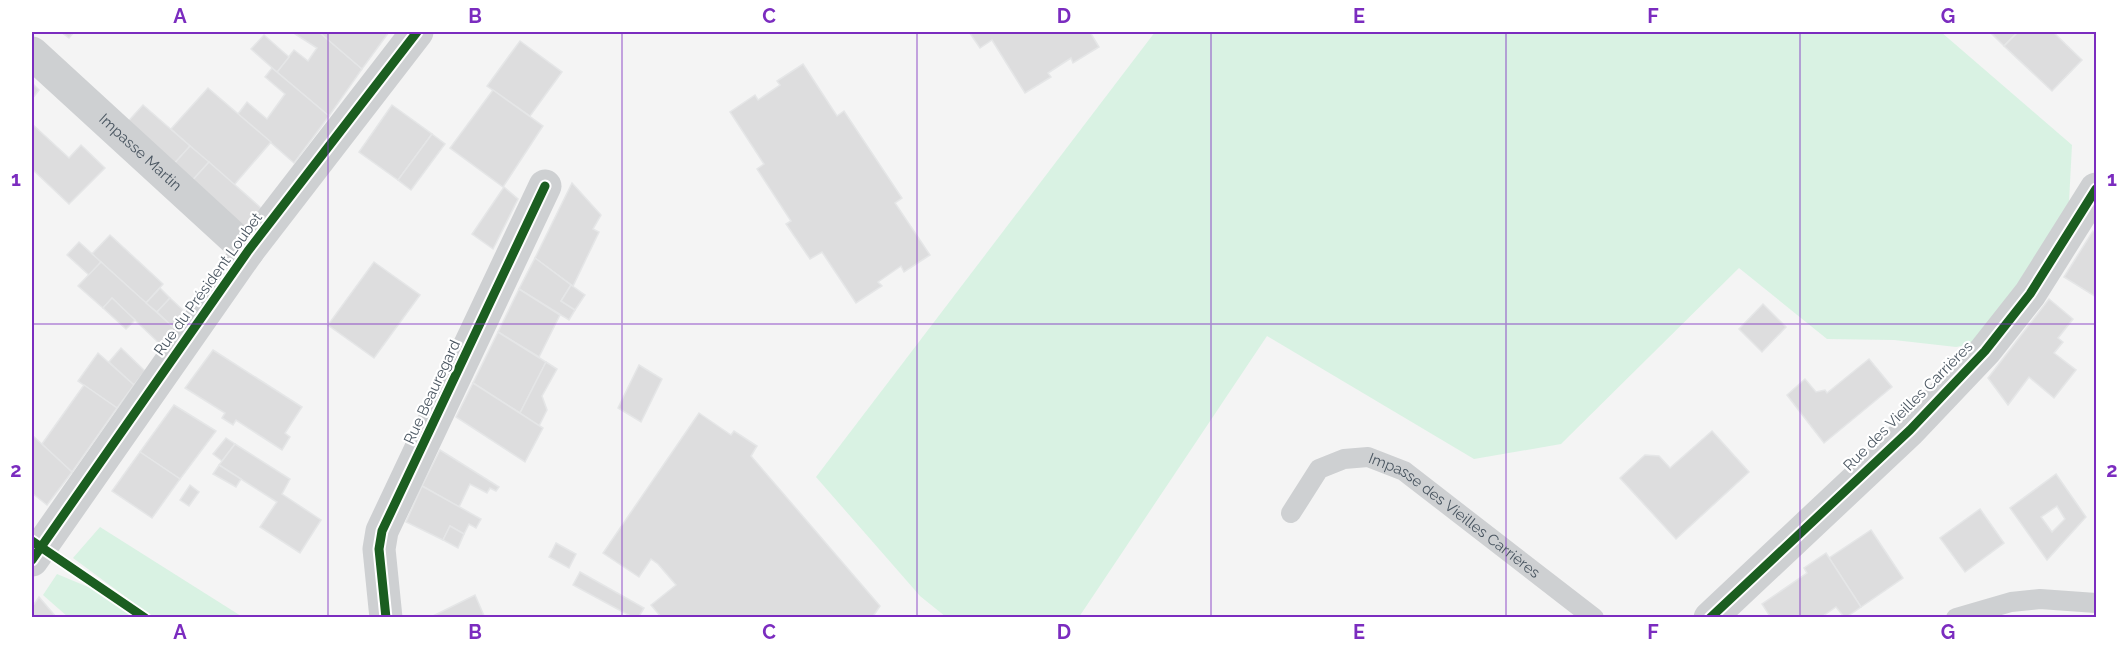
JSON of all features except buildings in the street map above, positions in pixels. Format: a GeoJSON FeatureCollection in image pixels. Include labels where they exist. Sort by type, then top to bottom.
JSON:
{"type":"FeatureCollection","features":[{"type":"Feature","properties":{"kind":"street","name":"Rue du Président Loubet"},"geometry":{"type":"LineString","coordinates":[[32,560],[248,251],[417,32]]}},
{"type":"Feature","properties":{"kind":"street","name":"Impasse Martin"},"geometry":{"type":"LineString","coordinates":[[32,53],[248,251]]}},
{"type":"Feature","properties":{"kind":"street","name":"Rue Beauregard"},"geometry":{"type":"LineString","coordinates":[[386,618],[379,549],[382,531],[545,186]]}},
{"type":"Feature","properties":{"kind":"street","name":"Rue des Vieilles Carrières"},"geometry":{"type":"LineString","coordinates":[[1710,618],[1910,430],[1985,351],[2030,294],[2097,189]]}},
{"type":"Feature","properties":{"kind":"lane","name":"Impasse des Vieilles Carrières"},"geometry":{"type":"LineString","coordinates":[[1291,513],[1319,469],[1344,459],[1368,457],[1404,471],[1594,618]]}},
{"type":"Feature","properties":{"kind":"lane"},"geometry":{"type":"LineString","coordinates":[[1956,618],[2011,602],[2040,599],[2097,603]]}},
{"type":"Feature","properties":{"kind":"green space"},"geometry":{"type":"Polygon","coordinates":[[[1155,32],[1941,32],[2072,145],[2069,202],[2033,265],[1978,343],[1956,347],[1894,340],[1827,339],[1739,268],[1561,444],[1474,459],[1267,336],[1079,617],[946,617],[920,596],[816,477],[1155,32]]]}},
{"type":"Feature","properties":{"kind":"green space"},"geometry":{"type":"Polygon","coordinates":[[[100,527],[244,617],[153,617],[73,558],[100,527]]]}},
{"type":"Feature","properties":{"kind":"green space"},"geometry":{"type":"Polygon","coordinates":[[[57,574],[105,594],[135,617],[68,617],[43,595],[57,574]]]}},
{"type":"Feature","properties":{"kind":"cycle path"},"geometry":{"type":"LineString","coordinates":[[32,560],[248,251],[417,32]]}},
{"type":"Feature","properties":{"kind":"cycle path"},"geometry":{"type":"LineString","coordinates":[[386,618],[379,549],[382,531],[545,186]]}},
{"type":"Feature","properties":{"kind":"cycle path"},"geometry":{"type":"LineString","coordinates":[[1710,618],[1910,430],[1985,351],[2030,294],[2096,189]]}},
{"type":"Feature","properties":{"kind":"cycle path"},"geometry":{"type":"LineString","coordinates":[[32,541],[145,618]]}}]}
